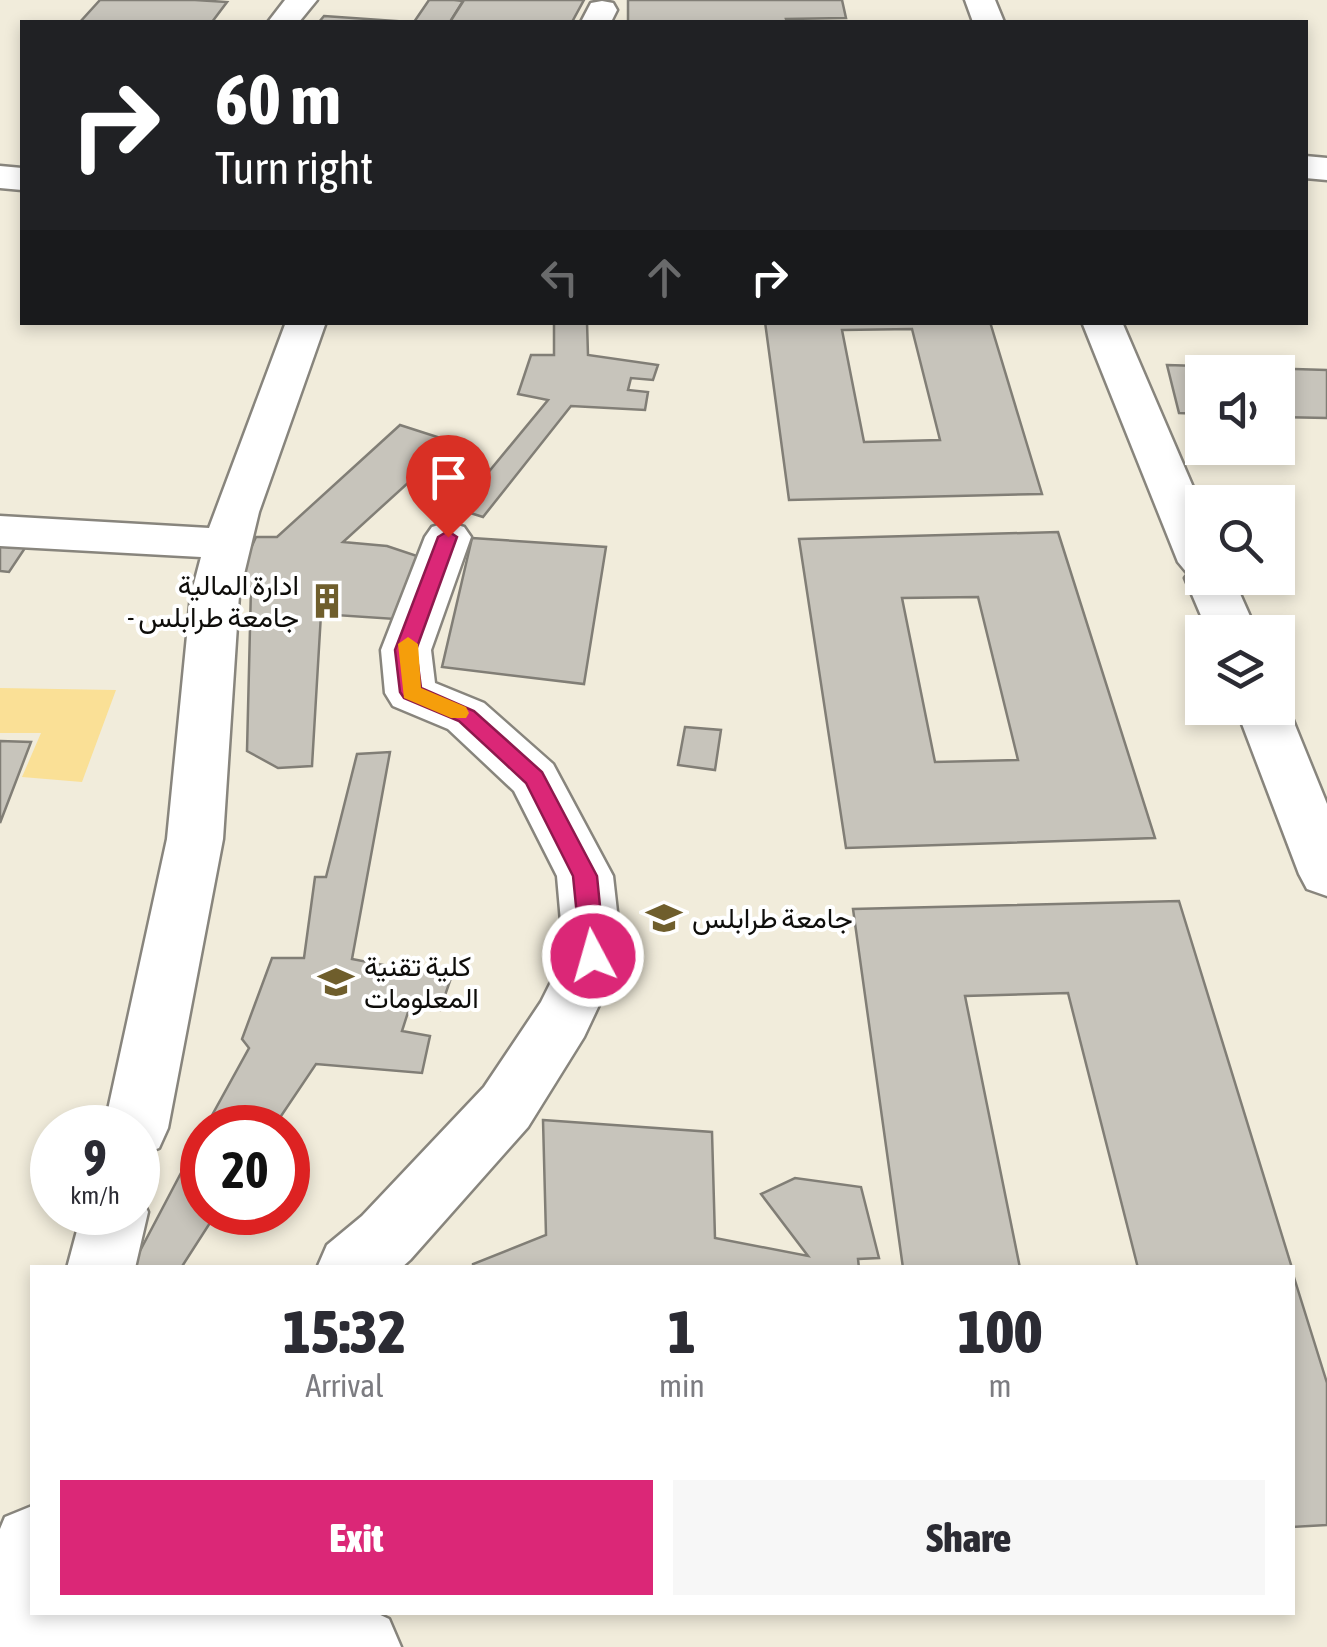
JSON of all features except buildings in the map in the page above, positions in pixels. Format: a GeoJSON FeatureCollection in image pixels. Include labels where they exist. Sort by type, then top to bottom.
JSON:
{"type":"FeatureCollection","features":[{"type":"Feature","properties":{"kind":"street"},"geometry":{"type":"LineString","coordinates":[[285,20],[302,0]]}},
{"type":"Feature","properties":{"kind":"street"},"geometry":{"type":"LineString","coordinates":[[141,1105],[195,838],[204,692],[215,596],[227,544],[305,325]]}},
{"type":"Feature","properties":{"kind":"street"},"geometry":{"type":"LineString","coordinates":[[1103,325],[1185,521]]}},
{"type":"Feature","properties":{"kind":"street"},"geometry":{"type":"LineString","coordinates":[[0,531],[227,544]]}},
{"type":"Feature","properties":{"kind":"street"},"geometry":{"type":"LineString","coordinates":[[354,1265],[386,1238],[506,1106],[564,1019],[593,956],[585,876],[534,778],[466,716],[411,692],[406,650],[448,537]]}},
{"type":"Feature","properties":{"kind":"street"},"geometry":{"type":"LineString","coordinates":[[1269,725],[1327,874]]}},
{"type":"Feature","properties":{"kind":"street"},"geometry":{"type":"LineString","coordinates":[[102,1265],[109,1235]]}},
{"type":"Feature","properties":{"kind":"street"},"geometry":{"type":"LineString","coordinates":[[162,1615],[361,1647]]}},
{"type":"Feature","properties":{"kind":"shaded area","name":"جامعة طرابلس"},"geometry":{"type":"Polygon","coordinates":[[[0,0],[1327,0],[1327,1647],[0,1647],[0,0]]]}},
{"type":"Feature","properties":{"kind":"shaded area"},"geometry":{"type":"Polygon","coordinates":[[[0,688],[116,690],[82,782],[22,777],[41,733],[0,733],[0,688]]]}},
{"type":"Feature","properties":{"kind":"slow traffic"},"geometry":{"type":"LineString","coordinates":[[408,644],[411,692],[459,713]]}},
{"type":"Feature","properties":{"kind":"place","name":"ادارة المالية - جامعة طرابلس"},"geometry":{"type":"Point","coordinates":[327,601]}},
{"type":"Feature","properties":{"kind":"place","name":"جامعة طرابلس"},"geometry":{"type":"Point","coordinates":[664,918]}},
{"type":"Feature","properties":{"kind":"place","name":"كلية تقنية المعلومات"},"geometry":{"type":"Point","coordinates":[336,982]}},
{"type":"Feature","properties":{"kind":"route"},"geometry":{"type":"LineString","coordinates":[[448,537],[406,650],[411,692],[466,716],[534,778],[585,876],[593,956]]}}]}
